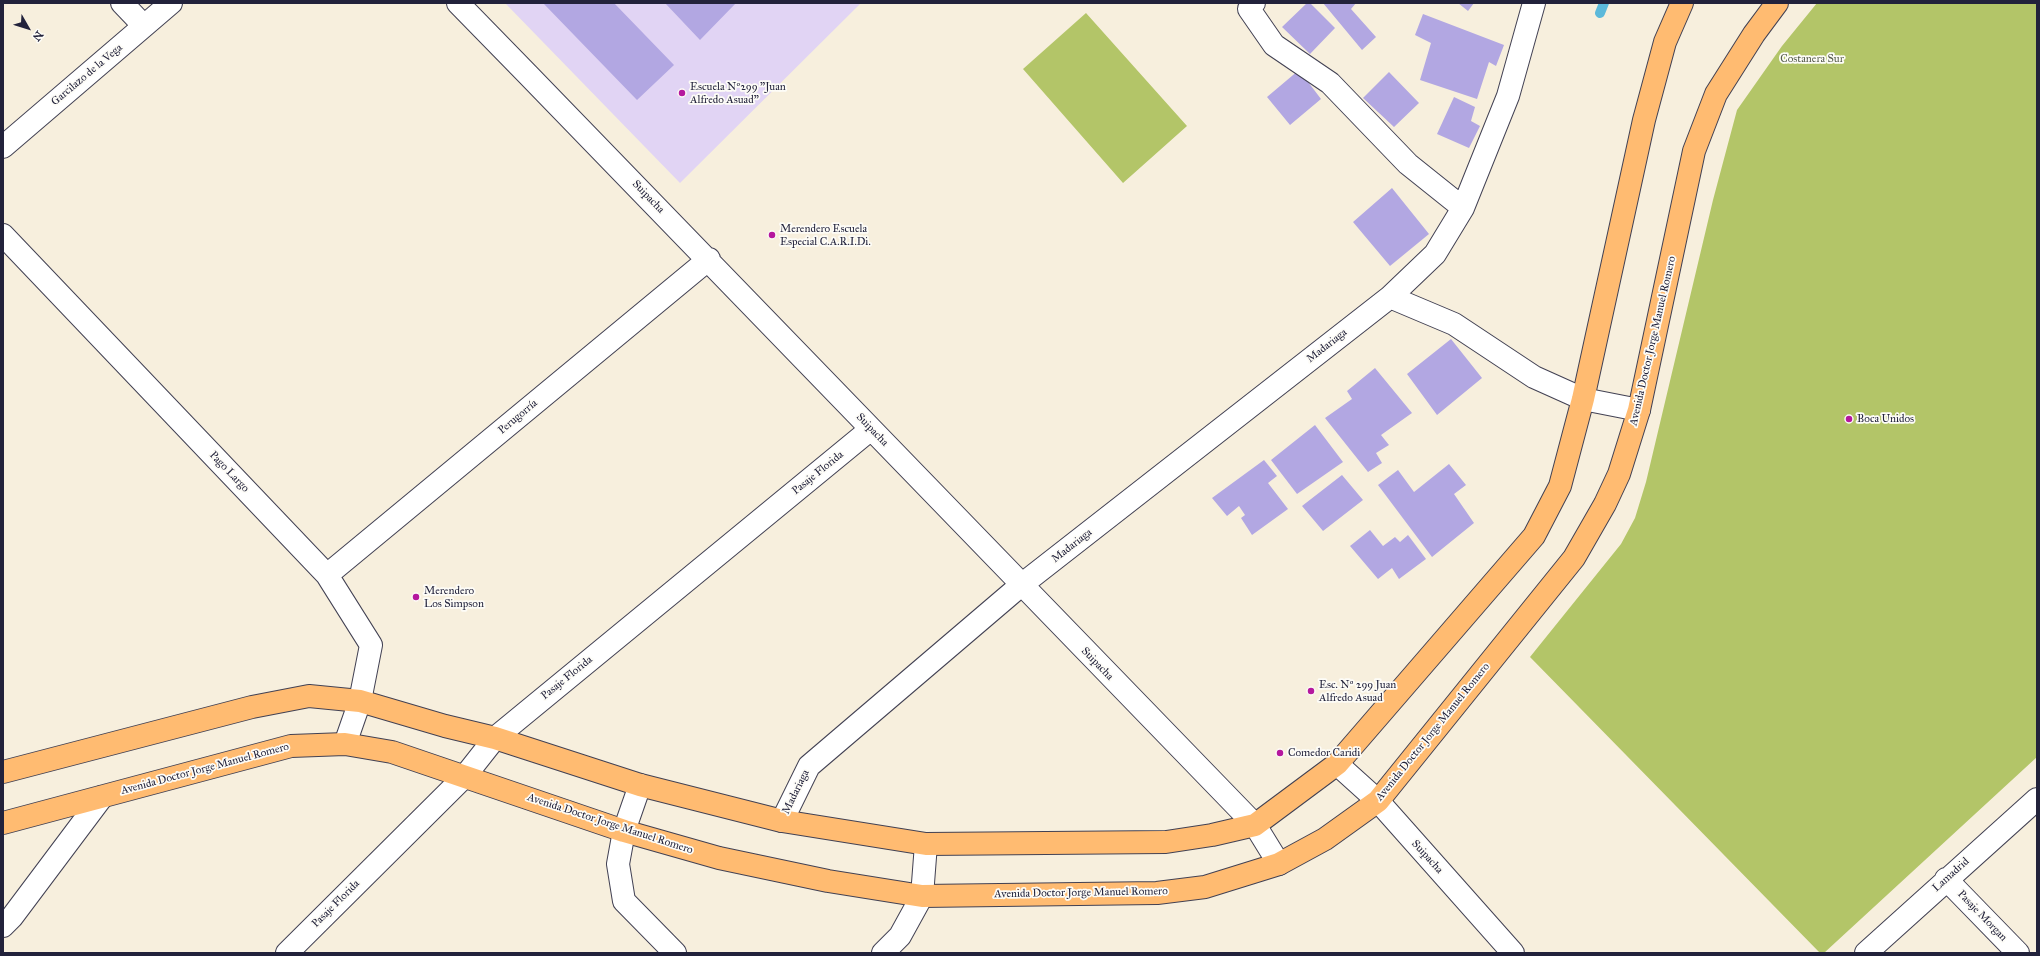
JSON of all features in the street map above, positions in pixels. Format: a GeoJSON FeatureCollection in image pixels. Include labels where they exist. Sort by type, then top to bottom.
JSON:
{"type":"FeatureCollection","features":[{"type":"Feature","properties":{"kind":"main road"},"geometry":{"type":"LineString","coordinates":[[3,772],[252,707],[309,696],[360,701],[445,726],[495,738],[640,785],[782,821],[926,844],[1166,842],[1212,835],[1254,825],[1337,764],[1534,536],[1560,486],[1583,399],[1644,120],[1665,42],[1682,3]]}},
{"type":"Feature","properties":{"kind":"main road","name":"Avenida Doctor Jorge Manuel Romero"},"geometry":{"type":"LineString","coordinates":[[3,823],[291,746],[345,744],[392,752],[624,831],[727,860],[828,881],[922,896],[1156,893],[1205,887],[1279,864],[1325,839],[1378,801],[1574,558],[1605,504],[1619,474],[1639,410],[1694,151],[1716,94],[1754,34],[1777,3]]}},
{"type":"Feature","properties":{"kind":"street"},"geometry":{"type":"LineString","coordinates":[[122,3],[144,26]]}},
{"type":"Feature","properties":{"kind":"street","name":"Garcilazo de la Vega"},"geometry":{"type":"LineString","coordinates":[[3,146],[171,3]]}},
{"type":"Feature","properties":{"kind":"street","name":"Suipacha"},"geometry":{"type":"LineString","coordinates":[[458,3],[709,259],[1020,586],[1254,825],[1279,864]]}},
{"type":"Feature","properties":{"kind":"street"},"geometry":{"type":"LineString","coordinates":[[1254,3],[1249,9],[1274,45],[1330,83],[1408,164],[1463,208]]}},
{"type":"Feature","properties":{"kind":"street","name":"Madariaga"},"geometry":{"type":"LineString","coordinates":[[782,821],[809,766],[1020,586],[1390,297],[1435,254],[1463,208],[1508,96],[1531,5]]}},
{"type":"Feature","properties":{"kind":"street","name":"Pago Largo"},"geometry":{"type":"LineString","coordinates":[[3,235],[327,575],[371,645],[360,701],[345,744]]}},
{"type":"Feature","properties":{"kind":"street","name":"Perugorría"},"geometry":{"type":"LineString","coordinates":[[327,575],[709,259]]}},
{"type":"Feature","properties":{"kind":"street"},"geometry":{"type":"LineString","coordinates":[[1390,297],[1454,324],[1534,377],[1583,399],[1639,410]]}},
{"type":"Feature","properties":{"kind":"street","name":"Pasaje Florida"},"geometry":{"type":"LineString","coordinates":[[287,953],[465,776],[495,738],[871,429]]}},
{"type":"Feature","properties":{"kind":"street","name":"Suipacha"},"geometry":{"type":"LineString","coordinates":[[1337,764],[1378,801],[1513,953]]}},
{"type":"Feature","properties":{"kind":"street"},"geometry":{"type":"LineString","coordinates":[[640,785],[624,831],[618,864],[624,901],[675,953]]}},
{"type":"Feature","properties":{"kind":"street"},"geometry":{"type":"LineString","coordinates":[[3,926],[12,917],[102,797]]}},
{"type":"Feature","properties":{"kind":"street","name":"Lamadrid"},"geometry":{"type":"LineString","coordinates":[[1866,953],[1946,879],[2037,799]]}},
{"type":"Feature","properties":{"kind":"street"},"geometry":{"type":"LineString","coordinates":[[883,953],[900,936],[922,896],[926,844]]}},
{"type":"Feature","properties":{"kind":"street","name":"Pasaje Morgan"},"geometry":{"type":"LineString","coordinates":[[1946,879],[2018,953]]}},
{"type":"Feature","properties":{"kind":"shaded area","name":"Escuela Nº299 \"Juan Alfredo Asuad\""},"geometry":{"type":"Polygon","coordinates":[[[505,3],[861,3],[680,183],[505,3]]]}},
{"type":"Feature","properties":{"kind":"green space","name":"Boca Unidos"},"geometry":{"type":"Polygon","coordinates":[[[1817,3],[2037,3],[2037,757],[1824,953],[1820,953],[1530,657],[1621,544],[1635,518],[1646,482],[1713,200],[1737,110],[1782,46],[1817,3]]]}},
{"type":"Feature","properties":{"kind":"green space"},"geometry":{"type":"Polygon","coordinates":[[[1086,13],[1187,126],[1123,183],[1023,69],[1086,13]]]}},
{"type":"Feature","properties":{"kind":"building","name":"Escuela Nº299 \"Juan Alfredo Asuad\""},"geometry":{"type":"Polygon","coordinates":[[[543,3],[614,3],[674,65],[637,100],[543,3]]]}},
{"type":"Feature","properties":{"kind":"building"},"geometry":{"type":"Polygon","coordinates":[[[665,3],[736,3],[700,40],[665,3]]]}},
{"type":"Feature","properties":{"kind":"building"},"geometry":{"type":"Polygon","coordinates":[[[1307,3],[1310,3],[1335,28],[1310,54],[1282,27],[1307,3]]]}},
{"type":"Feature","properties":{"kind":"building"},"geometry":{"type":"Polygon","coordinates":[[[1323,3],[1356,3],[1351,9],[1376,37],[1362,50],[1323,3]]]}},
{"type":"Feature","properties":{"kind":"building"},"geometry":{"type":"Polygon","coordinates":[[[1458,3],[1474,3],[1468,11],[1458,3]]]}},
{"type":"Feature","properties":{"kind":"building"},"geometry":{"type":"Polygon","coordinates":[[[1423,14],[1504,45],[1496,66],[1489,62],[1477,99],[1420,80],[1431,43],[1415,35],[1423,14]]]}},
{"type":"Feature","properties":{"kind":"building"},"geometry":{"type":"Polygon","coordinates":[[[1299,70],[1321,99],[1290,125],[1267,97],[1299,70]]]}},
{"type":"Feature","properties":{"kind":"building"},"geometry":{"type":"Polygon","coordinates":[[[1389,72],[1419,103],[1394,127],[1363,98],[1389,72]]]}},
{"type":"Feature","properties":{"kind":"building"},"geometry":{"type":"Polygon","coordinates":[[[1454,97],[1475,107],[1471,121],[1480,126],[1469,148],[1437,134],[1454,97]]]}},
{"type":"Feature","properties":{"kind":"building"},"geometry":{"type":"Polygon","coordinates":[[[1392,188],[1429,234],[1390,266],[1353,222],[1392,188]]]}},
{"type":"Feature","properties":{"kind":"building"},"geometry":{"type":"Polygon","coordinates":[[[1451,339],[1482,378],[1437,415],[1407,374],[1451,339]]]}},
{"type":"Feature","properties":{"kind":"building"},"geometry":{"type":"Polygon","coordinates":[[[1375,368],[1412,413],[1381,435],[1389,445],[1376,453],[1382,463],[1368,472],[1325,418],[1352,399],[1347,391],[1375,368]]]}},
{"type":"Feature","properties":{"kind":"building"},"geometry":{"type":"Polygon","coordinates":[[[1315,425],[1343,462],[1297,494],[1271,460],[1315,425]]]}},
{"type":"Feature","properties":{"kind":"building"},"geometry":{"type":"Polygon","coordinates":[[[1264,460],[1277,476],[1268,483],[1288,509],[1252,535],[1241,518],[1245,515],[1239,506],[1227,516],[1212,498],[1264,460]]]}},
{"type":"Feature","properties":{"kind":"building"},"geometry":{"type":"Polygon","coordinates":[[[1449,464],[1466,485],[1454,494],[1474,523],[1432,557],[1378,485],[1398,470],[1414,492],[1449,464]]]}},
{"type":"Feature","properties":{"kind":"building"},"geometry":{"type":"Polygon","coordinates":[[[1342,475],[1363,500],[1323,531],[1302,506],[1342,475]]]}},
{"type":"Feature","properties":{"kind":"building"},"geometry":{"type":"Polygon","coordinates":[[[1370,530],[1383,546],[1395,537],[1400,542],[1408,535],[1426,559],[1399,579],[1392,568],[1378,579],[1350,546],[1370,530]]]}},
{"type":"Feature","properties":{"kind":"waterway"},"geometry":{"type":"LineString","coordinates":[[1600,13],[1604,3]]}},
{"type":"Feature","properties":{"kind":"place","name":"Escuela Nº299 \"Juan Alfredo Asuad\""},"geometry":{"type":"Point","coordinates":[682,93]}},
{"type":"Feature","properties":{"kind":"place","name":"Merendero Escuela Especial C.A.R.I.Di."},"geometry":{"type":"Point","coordinates":[772,235]}},
{"type":"Feature","properties":{"kind":"place","name":"Boca Unidos"},"geometry":{"type":"Point","coordinates":[1849,419]}},
{"type":"Feature","properties":{"kind":"place","name":"Merendero Los Simpson"},"geometry":{"type":"Point","coordinates":[416,597]}},
{"type":"Feature","properties":{"kind":"place","name":"Esc. Nº 299 Juan Alfredo Asuad"},"geometry":{"type":"Point","coordinates":[1311,691]}},
{"type":"Feature","properties":{"kind":"place","name":"Comedor Caridi"},"geometry":{"type":"Point","coordinates":[1280,753]}},
{"type":"Feature","properties":{"kind":"park label","name":"Costanera Sur"},"geometry":{"type":"Point","coordinates":[1812,59]}}]}
